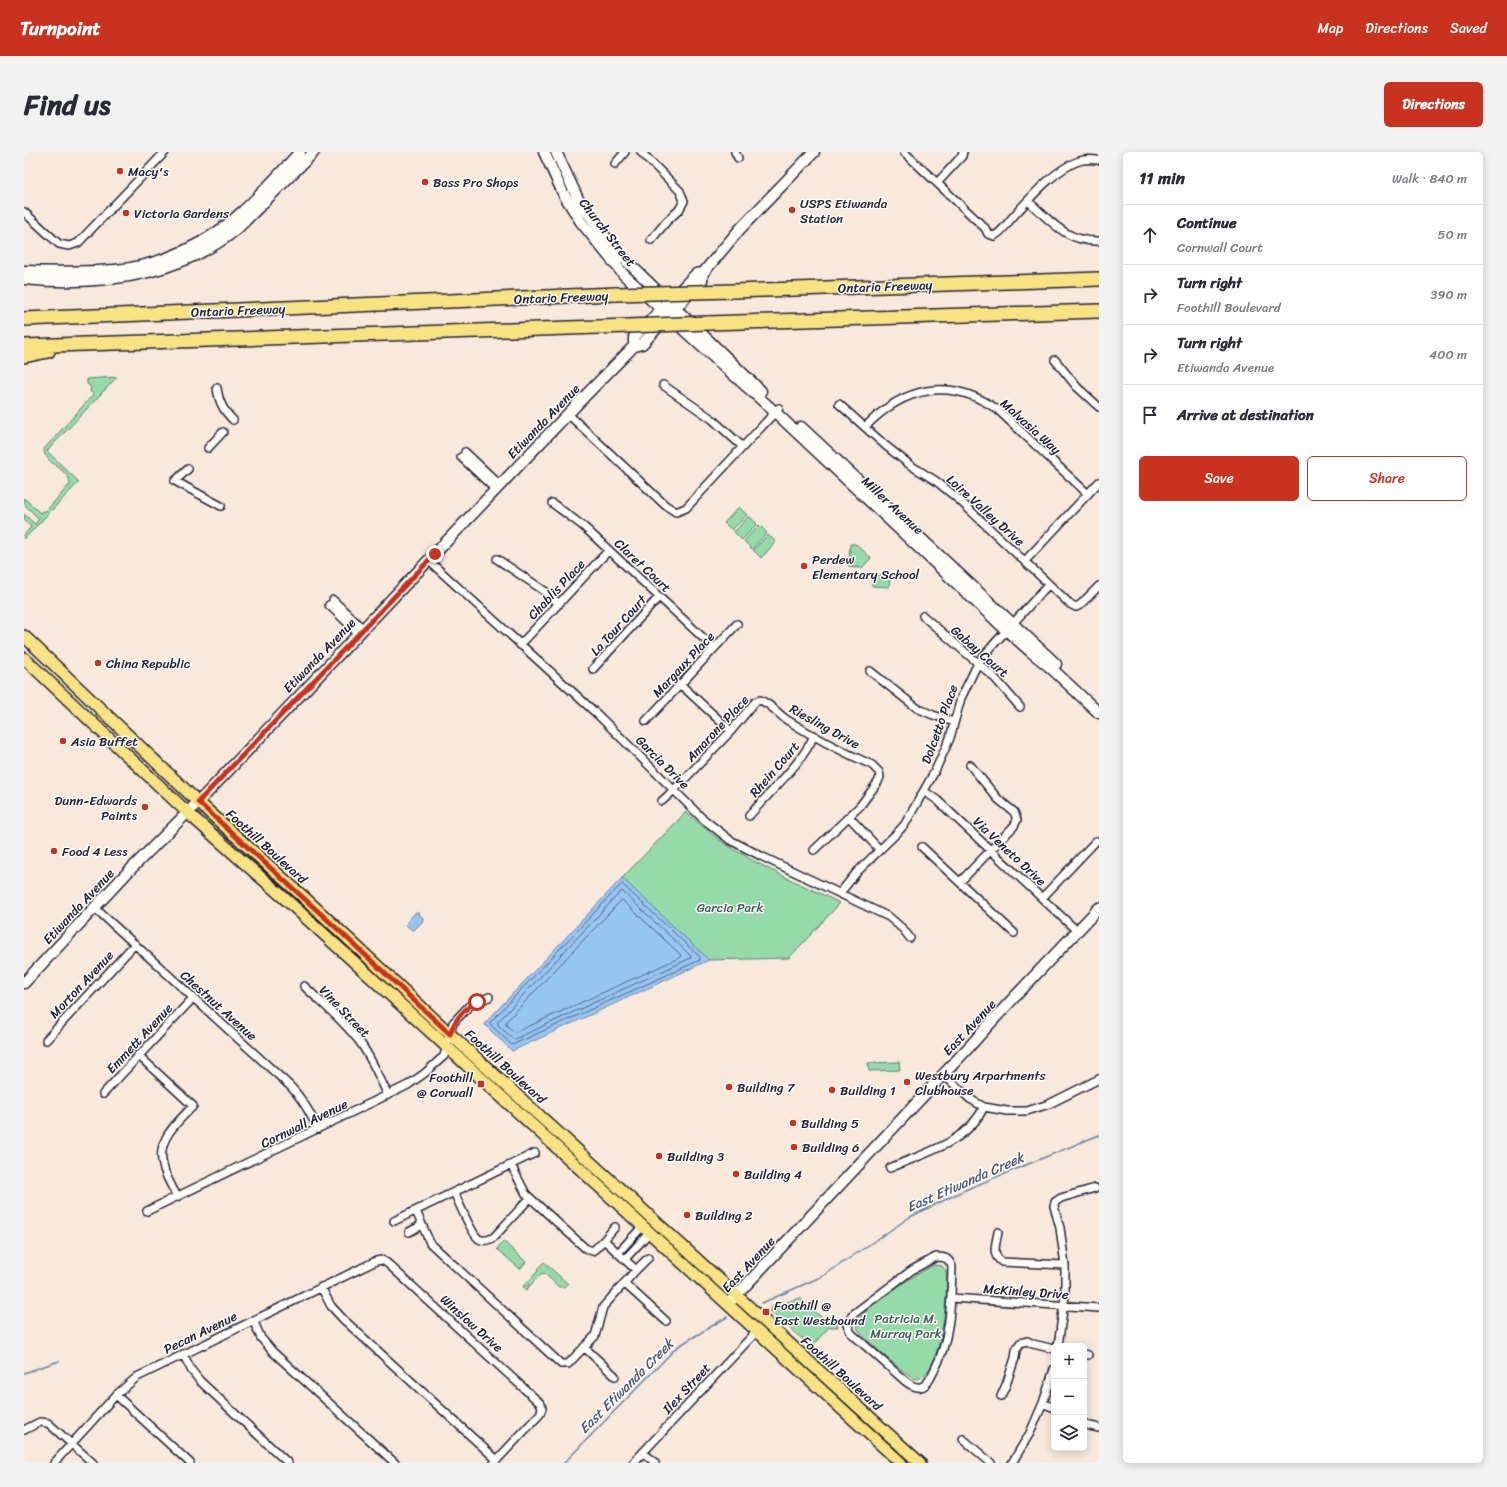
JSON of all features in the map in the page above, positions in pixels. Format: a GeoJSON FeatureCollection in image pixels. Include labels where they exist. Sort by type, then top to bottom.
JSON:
{"type":"FeatureCollection","features":[{"type":"Feature","properties":{"kind":"highway","name":"Ontario Freeway"},"geometry":{"type":"LineString","coordinates":[[24,319],[616,294],[1099,279]]}},
{"type":"Feature","properties":{"kind":"highway"},"geometry":{"type":"LineString","coordinates":[[24,310],[88,317]]}},
{"type":"Feature","properties":{"kind":"highway"},"geometry":{"type":"LineString","coordinates":[[24,346],[1099,311]]}},
{"type":"Feature","properties":{"kind":"highway"},"geometry":{"type":"LineString","coordinates":[[24,356],[76,344]]}},
{"type":"Feature","properties":{"kind":"main road"},"geometry":{"type":"LineString","coordinates":[[24,271],[65,272],[116,270],[173,256],[210,236],[243,211],[300,152]]}},
{"type":"Feature","properties":{"kind":"main road","name":"Church Street"},"geometry":{"type":"LineString","coordinates":[[544,152],[563,193],[581,222],[624,275],[668,309]]}},
{"type":"Feature","properties":{"kind":"main road","name":"Church Street"},"geometry":{"type":"LineString","coordinates":[[556,152],[580,204],[616,251],[668,309]]}},
{"type":"Feature","properties":{"kind":"main road","name":"Etiwanda Avenue"},"geometry":{"type":"LineString","coordinates":[[24,983],[150,849],[198,802],[568,414],[634,346],[642,344],[696,274],[703,273],[740,230],[814,152]]}},
{"type":"Feature","properties":{"kind":"main road"},"geometry":{"type":"LineString","coordinates":[[24,279],[64,282],[102,280],[143,274],[167,267],[199,254],[224,240],[255,212],[312,153]]}},
{"type":"Feature","properties":{"kind":"main road"},"geometry":{"type":"LineString","coordinates":[[167,267],[210,242],[210,236]]}},
{"type":"Feature","properties":{"kind":"main road","name":"Miller Avenue"},"geometry":{"type":"LineString","coordinates":[[668,309],[699,344],[777,410],[1009,627],[1099,705]]}},
{"type":"Feature","properties":{"kind":"main road","name":"Miller Avenue"},"geometry":{"type":"LineString","coordinates":[[1009,627],[1030,651],[1051,668],[1099,713]]}},
{"type":"Feature","properties":{"kind":"main road","name":"Foothill Boulevard"},"geometry":{"type":"LineString","coordinates":[[24,636],[198,802],[920,1463]]}},
{"type":"Feature","properties":{"kind":"main road","name":"Foothill Boulevard"},"geometry":{"type":"LineString","coordinates":[[24,658],[188,812],[292,905],[901,1463]]}},
{"type":"Feature","properties":{"kind":"main road","name":"East Avenue"},"geometry":{"type":"LineString","coordinates":[[728,1305],[997,1015],[1098,911]]}},
{"type":"Feature","properties":{"kind":"street"},"geometry":{"type":"LineString","coordinates":[[24,212],[59,244],[69,246],[78,243],[165,152]]}},
{"type":"Feature","properties":{"kind":"street"},"geometry":{"type":"LineString","coordinates":[[615,164],[625,152]]}},
{"type":"Feature","properties":{"kind":"street"},"geometry":{"type":"LineString","coordinates":[[641,152],[680,191],[684,200],[679,210],[667,221],[651,240]]}},
{"type":"Feature","properties":{"kind":"street"},"geometry":{"type":"LineString","coordinates":[[904,152],[985,228],[988,234],[994,236],[1000,233],[1050,179],[1060,172],[1084,160],[1099,160]]}},
{"type":"Feature","properties":{"kind":"street"},"geometry":{"type":"LineString","coordinates":[[937,183],[962,156],[963,152]]}},
{"type":"Feature","properties":{"kind":"street"},"geometry":{"type":"LineString","coordinates":[[1081,152],[1084,160]]}},
{"type":"Feature","properties":{"kind":"street"},"geometry":{"type":"LineString","coordinates":[[1028,201],[1060,230],[1070,236],[1099,241]]}},
{"type":"Feature","properties":{"kind":"street"},"geometry":{"type":"LineString","coordinates":[[1056,360],[1077,387],[1099,407]]}},
{"type":"Feature","properties":{"kind":"street"},"geometry":{"type":"LineString","coordinates":[[663,385],[712,419],[743,447]]}},
{"type":"Feature","properties":{"kind":"street"},"geometry":{"type":"LineString","coordinates":[[217,388],[219,401],[222,408],[233,420]]}},
{"type":"Feature","properties":{"kind":"street","name":"Malvasia Way"},"geometry":{"type":"LineString","coordinates":[[865,427],[894,402],[908,396],[940,390],[965,394],[982,400],[998,410],[1088,494]]}},
{"type":"Feature","properties":{"kind":"street","name":"Loire Valley Drive"},"geometry":{"type":"LineString","coordinates":[[839,404],[886,446],[910,465],[936,481],[957,498],[1070,604],[1076,606],[1083,603],[1099,586]]}},
{"type":"Feature","properties":{"kind":"street"},"geometry":{"type":"LineString","coordinates":[[568,414],[665,505],[676,512],[686,508],[777,410]]}},
{"type":"Feature","properties":{"kind":"street"},"geometry":{"type":"LineString","coordinates":[[208,448],[223,432]]}},
{"type":"Feature","properties":{"kind":"street"},"geometry":{"type":"LineString","coordinates":[[463,455],[498,488]]}},
{"type":"Feature","properties":{"kind":"street"},"geometry":{"type":"LineString","coordinates":[[188,469],[175,481],[221,506]]}},
{"type":"Feature","properties":{"kind":"street"},"geometry":{"type":"LineString","coordinates":[[1025,561],[1099,482]]}},
{"type":"Feature","properties":{"kind":"street","name":"Claret Court"},"geometry":{"type":"LineString","coordinates":[[552,503],[583,526],[714,648]]}},
{"type":"Feature","properties":{"kind":"street","name":"Chablis Place"},"geometry":{"type":"LineString","coordinates":[[520,645],[609,550]]}},
{"type":"Feature","properties":{"kind":"street","name":"Garcia Drive"},"geometry":{"type":"LineString","coordinates":[[428,560],[598,715],[702,818],[730,840],[889,917],[903,929],[910,938]]}},
{"type":"Feature","properties":{"kind":"street"},"geometry":{"type":"LineString","coordinates":[[498,560],[546,592],[559,604]]}},
{"type":"Feature","properties":{"kind":"street","name":"Dolcetto Place"},"geometry":{"type":"LineString","coordinates":[[840,894],[857,872],[905,824],[935,771],[950,738],[965,688],[978,663],[1009,627],[1050,584]]}},
{"type":"Feature","properties":{"kind":"street","name":"La Tour Court"},"geometry":{"type":"LineString","coordinates":[[594,669],[659,597]]}},
{"type":"Feature","properties":{"kind":"street"},"geometry":{"type":"LineString","coordinates":[[331,602],[361,631]]}},
{"type":"Feature","properties":{"kind":"street","name":"Gabay Court"},"geometry":{"type":"LineString","coordinates":[[923,616],[998,681],[1020,707]]}},
{"type":"Feature","properties":{"kind":"street","name":"Margaux Place"},"geometry":{"type":"LineString","coordinates":[[646,721],[737,624]]}},
{"type":"Feature","properties":{"kind":"street"},"geometry":{"type":"LineString","coordinates":[[870,672],[917,708],[954,722]]}},
{"type":"Feature","properties":{"kind":"street"},"geometry":{"type":"LineString","coordinates":[[680,684],[730,731]]}},
{"type":"Feature","properties":{"kind":"street","name":"Amarone Place"},"geometry":{"type":"LineString","coordinates":[[662,801],[746,715],[755,702],[760,700]]}},
{"type":"Feature","properties":{"kind":"street","name":"Riesling Drive"},"geometry":{"type":"LineString","coordinates":[[760,700],[786,719],[814,736],[872,765],[879,772],[880,777],[878,782],[860,806],[849,817]]}},
{"type":"Feature","properties":{"kind":"street","name":"Rhein Court"},"geometry":{"type":"LineString","coordinates":[[749,816],[800,760],[814,736]]}},
{"type":"Feature","properties":{"kind":"street"},"geometry":{"type":"LineString","coordinates":[[960,882],[1014,826],[1017,820],[1014,812],[993,794],[970,765]]}},
{"type":"Feature","properties":{"kind":"street","name":"Via Veneto Drive"},"geometry":{"type":"LineString","coordinates":[[924,791],[937,800],[1077,931]]}},
{"type":"Feature","properties":{"kind":"street"},"geometry":{"type":"LineString","coordinates":[[814,850],[849,817],[880,850]]}},
{"type":"Feature","properties":{"kind":"street"},"geometry":{"type":"LineString","coordinates":[[1042,898],[1096,841]]}},
{"type":"Feature","properties":{"kind":"street"},"geometry":{"type":"LineString","coordinates":[[922,847],[1014,933]]}},
{"type":"Feature","properties":{"kind":"street","name":"Chestnut Avenue"},"geometry":{"type":"LineString","coordinates":[[95,908],[294,1090],[318,1129]]}},
{"type":"Feature","properties":{"kind":"street","name":"Morton Avenue"},"geometry":{"type":"LineString","coordinates":[[46,1040],[135,944]]}},
{"type":"Feature","properties":{"kind":"street","name":"Vine Street"},"geometry":{"type":"LineString","coordinates":[[304,986],[338,1017],[360,1042],[373,1063],[388,1095]]}},
{"type":"Feature","properties":{"kind":"street","name":"Cornwall Avenue"},"geometry":{"type":"LineString","coordinates":[[147,1211],[408,1085],[425,1074],[444,1056],[453,1023],[469,1006],[489,997]]}},
{"type":"Feature","properties":{"kind":"street","name":"Emmett Avenue"},"geometry":{"type":"LineString","coordinates":[[103,1094],[193,998]]}},
{"type":"Feature","properties":{"kind":"street"},"geometry":{"type":"LineString","coordinates":[[138,1055],[193,1106],[171,1129],[165,1138],[162,1147],[161,1159],[164,1169],[178,1197]]}},
{"type":"Feature","properties":{"kind":"street"},"geometry":{"type":"LineString","coordinates":[[943,1074],[970,1099],[984,1107],[1007,1111],[1027,1111],[1049,1104],[1099,1079]]}},
{"type":"Feature","properties":{"kind":"street"},"geometry":{"type":"LineString","coordinates":[[890,1168],[958,1138],[970,1128],[979,1117],[984,1107]]}},
{"type":"Feature","properties":{"kind":"street"},"geometry":{"type":"LineString","coordinates":[[394,1221],[535,1153]]}},
{"type":"Feature","properties":{"kind":"street"},"geometry":{"type":"LineString","coordinates":[[511,1165],[526,1194],[589,1250],[595,1249],[615,1227]]}},
{"type":"Feature","properties":{"kind":"street"},"geometry":{"type":"LineString","coordinates":[[1058,1343],[1065,1296],[1066,1265],[1060,1228],[1054,1206],[1055,1202],[1061,1198],[1095,1188]]}},
{"type":"Feature","properties":{"kind":"street"},"geometry":{"type":"LineString","coordinates":[[454,1192],[474,1234],[481,1240],[487,1241],[494,1237],[530,1198]]}},
{"type":"Feature","properties":{"kind":"street"},"geometry":{"type":"LineString","coordinates":[[416,1211],[430,1243],[561,1364],[568,1364],[595,1336],[603,1307],[648,1258]]}},
{"type":"Feature","properties":{"kind":"street"},"geometry":{"type":"LineString","coordinates":[[409,1232],[422,1225]]}},
{"type":"Feature","properties":{"kind":"street"},"geometry":{"type":"LineString","coordinates":[[617,1251],[632,1238],[645,1230]]}},
{"type":"Feature","properties":{"kind":"street"},"geometry":{"type":"LineString","coordinates":[[625,1259],[645,1230]]}},
{"type":"Feature","properties":{"kind":"street"},"geometry":{"type":"LineString","coordinates":[[998,1232],[995,1253],[996,1258],[1002,1262],[1066,1265]]}},
{"type":"Feature","properties":{"kind":"street"},"geometry":{"type":"LineString","coordinates":[[604,1240],[636,1270]]}},
{"type":"Feature","properties":{"kind":"street"},"geometry":{"type":"LineString","coordinates":[[936,1257],[944,1257],[950,1261],[952,1267],[951,1298],[949,1323],[938,1363],[930,1380],[919,1387],[913,1387],[904,1380],[851,1333],[847,1324],[852,1315],[912,1270],[936,1257]]}},
{"type":"Feature","properties":{"kind":"street","name":"Pecan Avenue"},"geometry":{"type":"LineString","coordinates":[[54,1463],[116,1395],[137,1377],[321,1287],[376,1261],[382,1260]]}},
{"type":"Feature","properties":{"kind":"street","name":"Winslow Drive"},"geometry":{"type":"LineString","coordinates":[[382,1260],[387,1262],[539,1401],[542,1408],[540,1414],[495,1461]]}},
{"type":"Feature","properties":{"kind":"street"},"geometry":{"type":"LineString","coordinates":[[624,1283],[666,1321]]}},
{"type":"Feature","properties":{"kind":"street"},"geometry":{"type":"LineString","coordinates":[[321,1287],[331,1306],[343,1319],[495,1461]]}},
{"type":"Feature","properties":{"kind":"street","name":"McKinley Drive"},"geometry":{"type":"LineString","coordinates":[[951,1298],[1099,1308]]}},
{"type":"Feature","properties":{"kind":"street"},"geometry":{"type":"LineString","coordinates":[[253,1320],[262,1338],[273,1352],[395,1463]]}},
{"type":"Feature","properties":{"kind":"street","name":"Ilex Street"},"geometry":{"type":"LineString","coordinates":[[633,1463],[757,1331]]}},
{"type":"Feature","properties":{"kind":"street"},"geometry":{"type":"LineString","coordinates":[[1001,1396],[1015,1358],[1016,1350],[1020,1344],[1027,1341],[1033,1344],[1051,1347]]}},
{"type":"Feature","properties":{"kind":"street"},"geometry":{"type":"LineString","coordinates":[[584,1347],[614,1376]]}},
{"type":"Feature","properties":{"kind":"street"},"geometry":{"type":"LineString","coordinates":[[183,1354],[192,1371],[200,1381],[288,1463]]}},
{"type":"Feature","properties":{"kind":"street"},"geometry":{"type":"LineString","coordinates":[[1012,1463],[1030,1433],[1043,1403],[1051,1378]]}},
{"type":"Feature","properties":{"kind":"street"},"geometry":{"type":"LineString","coordinates":[[116,1395],[190,1463]]}},
{"type":"Feature","properties":{"kind":"street"},"geometry":{"type":"LineString","coordinates":[[1043,1403],[1051,1407]]}},
{"type":"Feature","properties":{"kind":"street"},"geometry":{"type":"LineString","coordinates":[[24,1430],[40,1422],[48,1423],[93,1463]]}},
{"type":"Feature","properties":{"kind":"street"},"geometry":{"type":"LineString","coordinates":[[1087,1424],[1099,1428]]}},
{"type":"Feature","properties":{"kind":"street"},"geometry":{"type":"LineString","coordinates":[[964,1439],[991,1463]]}},
{"type":"Feature","properties":{"kind":"street"},"geometry":{"type":"LineString","coordinates":[[643,1452],[654,1463]]}},
{"type":"Feature","properties":{"kind":"green space"},"geometry":{"type":"Polygon","coordinates":[[[117,377],[47,451],[79,482],[24,539],[24,535],[31,527],[24,520],[24,514],[35,524],[39,519],[24,504],[24,498],[40,513],[42,511],[46,511],[70,484],[66,474],[48,459],[44,449],[93,395],[90,391],[91,387],[87,384],[87,379],[117,377]]]}},
{"type":"Feature","properties":{"kind":"green space"},"geometry":{"type":"Polygon","coordinates":[[[739,507],[747,515],[732,530],[724,523],[739,507]]]}},
{"type":"Feature","properties":{"kind":"green space"},"geometry":{"type":"Polygon","coordinates":[[[749,516],[757,524],[742,540],[734,532],[749,516]]]}},
{"type":"Feature","properties":{"kind":"green space"},"geometry":{"type":"Polygon","coordinates":[[[759,525],[767,533],[752,549],[744,541],[759,525]]]}},
{"type":"Feature","properties":{"kind":"green space"},"geometry":{"type":"Polygon","coordinates":[[[768,535],[776,542],[761,558],[753,550],[768,535]]]}},
{"type":"Feature","properties":{"kind":"green space"},"geometry":{"type":"Polygon","coordinates":[[[850,544],[856,544],[871,558],[862,568],[858,568],[858,566],[856,566],[856,568],[849,567],[850,544]]]}},
{"type":"Feature","properties":{"kind":"green space"},"geometry":{"type":"Polygon","coordinates":[[[872,575],[890,576],[889,587],[872,586],[872,575]]]}},
{"type":"Feature","properties":{"kind":"green space","name":"Garcia Park"},"geometry":{"type":"Polygon","coordinates":[[[686,812],[714,836],[738,852],[781,875],[840,903],[789,958],[709,960],[622,878],[686,812]]]}},
{"type":"Feature","properties":{"kind":"green space"},"geometry":{"type":"Polygon","coordinates":[[[899,1062],[900,1070],[869,1071],[868,1063],[899,1062]]]}},
{"type":"Feature","properties":{"kind":"green space"},"geometry":{"type":"Polygon","coordinates":[[[503,1241],[526,1262],[520,1269],[497,1249],[503,1241]]]}},
{"type":"Feature","properties":{"kind":"green space"},"geometry":{"type":"Polygon","coordinates":[[[544,1262],[568,1284],[564,1287],[559,1287],[542,1273],[526,1290],[523,1286],[525,1284],[527,1286],[529,1285],[527,1282],[538,1271],[537,1269],[544,1262]]]}},
{"type":"Feature","properties":{"kind":"green space","name":"Patricia M. Murray Park"},"geometry":{"type":"Polygon","coordinates":[[[934,1265],[942,1266],[946,1271],[947,1281],[942,1332],[932,1364],[925,1375],[916,1379],[895,1365],[870,1342],[857,1328],[857,1322],[869,1308],[904,1282],[934,1265]]]}},
{"type":"Feature","properties":{"kind":"green space"},"geometry":{"type":"Polygon","coordinates":[[[800,1298],[827,1322],[837,1322],[838,1327],[829,1327],[812,1346],[769,1311],[772,1307],[800,1298]]]}},
{"type":"Feature","properties":{"kind":"water"},"geometry":{"type":"Polygon","coordinates":[[[622,878],[709,960],[512,1051],[484,1024],[622,878]]]}},
{"type":"Feature","properties":{"kind":"water"},"geometry":{"type":"Polygon","coordinates":[[[415,913],[418,913],[423,918],[423,921],[414,930],[412,930],[406,925],[415,913]]]}},
{"type":"Feature","properties":{"kind":"waterway","name":"East Etiwanda Creek"},"geometry":{"type":"LineString","coordinates":[[762,1303],[823,1276],[910,1217],[965,1190],[1099,1135]]}},
{"type":"Feature","properties":{"kind":"waterway","name":"East Etiwanda Creek"},"geometry":{"type":"LineString","coordinates":[[564,1463],[677,1347],[727,1317]]}},
{"type":"Feature","properties":{"kind":"waterway"},"geometry":{"type":"LineString","coordinates":[[24,1373],[59,1361]]}},
{"type":"Feature","properties":{"kind":"place","name":"Macy's"},"geometry":{"type":"Point","coordinates":[120,171]}},
{"type":"Feature","properties":{"kind":"place","name":"Bass Pro Shops"},"geometry":{"type":"Point","coordinates":[425,182]}},
{"type":"Feature","properties":{"kind":"place","name":"USPS Etiwanda Station"},"geometry":{"type":"Point","coordinates":[792,210]}},
{"type":"Feature","properties":{"kind":"place","name":"Victoria Gardens"},"geometry":{"type":"Point","coordinates":[126,213]}},
{"type":"Feature","properties":{"kind":"place","name":"Perdew Elementary School"},"geometry":{"type":"Point","coordinates":[804,566]}},
{"type":"Feature","properties":{"kind":"place","name":"China Republic"},"geometry":{"type":"Point","coordinates":[98,663]}},
{"type":"Feature","properties":{"kind":"place","name":"Asia Buffet"},"geometry":{"type":"Point","coordinates":[63,741]}},
{"type":"Feature","properties":{"kind":"place","name":"Dunn-Edwards Paints"},"geometry":{"type":"Point","coordinates":[145,807]}},
{"type":"Feature","properties":{"kind":"place","name":"Food 4 Less"},"geometry":{"type":"Point","coordinates":[54,851]}},
{"type":"Feature","properties":{"kind":"place","name":"Westbury Arpartments Clubhouse"},"geometry":{"type":"Point","coordinates":[907,1082]}},
{"type":"Feature","properties":{"kind":"place","name":"Foothill @ Corwall"},"geometry":{"type":"Point","coordinates":[481,1084]}},
{"type":"Feature","properties":{"kind":"place","name":"Building 7"},"geometry":{"type":"Point","coordinates":[729,1087]}},
{"type":"Feature","properties":{"kind":"place","name":"Building 1"},"geometry":{"type":"Point","coordinates":[832,1090]}},
{"type":"Feature","properties":{"kind":"place","name":"Building 5"},"geometry":{"type":"Point","coordinates":[793,1123]}},
{"type":"Feature","properties":{"kind":"place","name":"Building 6"},"geometry":{"type":"Point","coordinates":[794,1147]}},
{"type":"Feature","properties":{"kind":"place","name":"Building 3"},"geometry":{"type":"Point","coordinates":[659,1156]}},
{"type":"Feature","properties":{"kind":"place","name":"Building 4"},"geometry":{"type":"Point","coordinates":[736,1174]}},
{"type":"Feature","properties":{"kind":"place","name":"Building 2"},"geometry":{"type":"Point","coordinates":[687,1215]}},
{"type":"Feature","properties":{"kind":"place","name":"Foothill @ East Westbound"},"geometry":{"type":"Point","coordinates":[766,1312]}},
{"type":"Feature","properties":{"kind":"route"},"geometry":{"type":"LineString","coordinates":[[435,554],[301,692],[198,802],[450,1034],[453,1023],[469,1006],[477,1002]]}}]}
